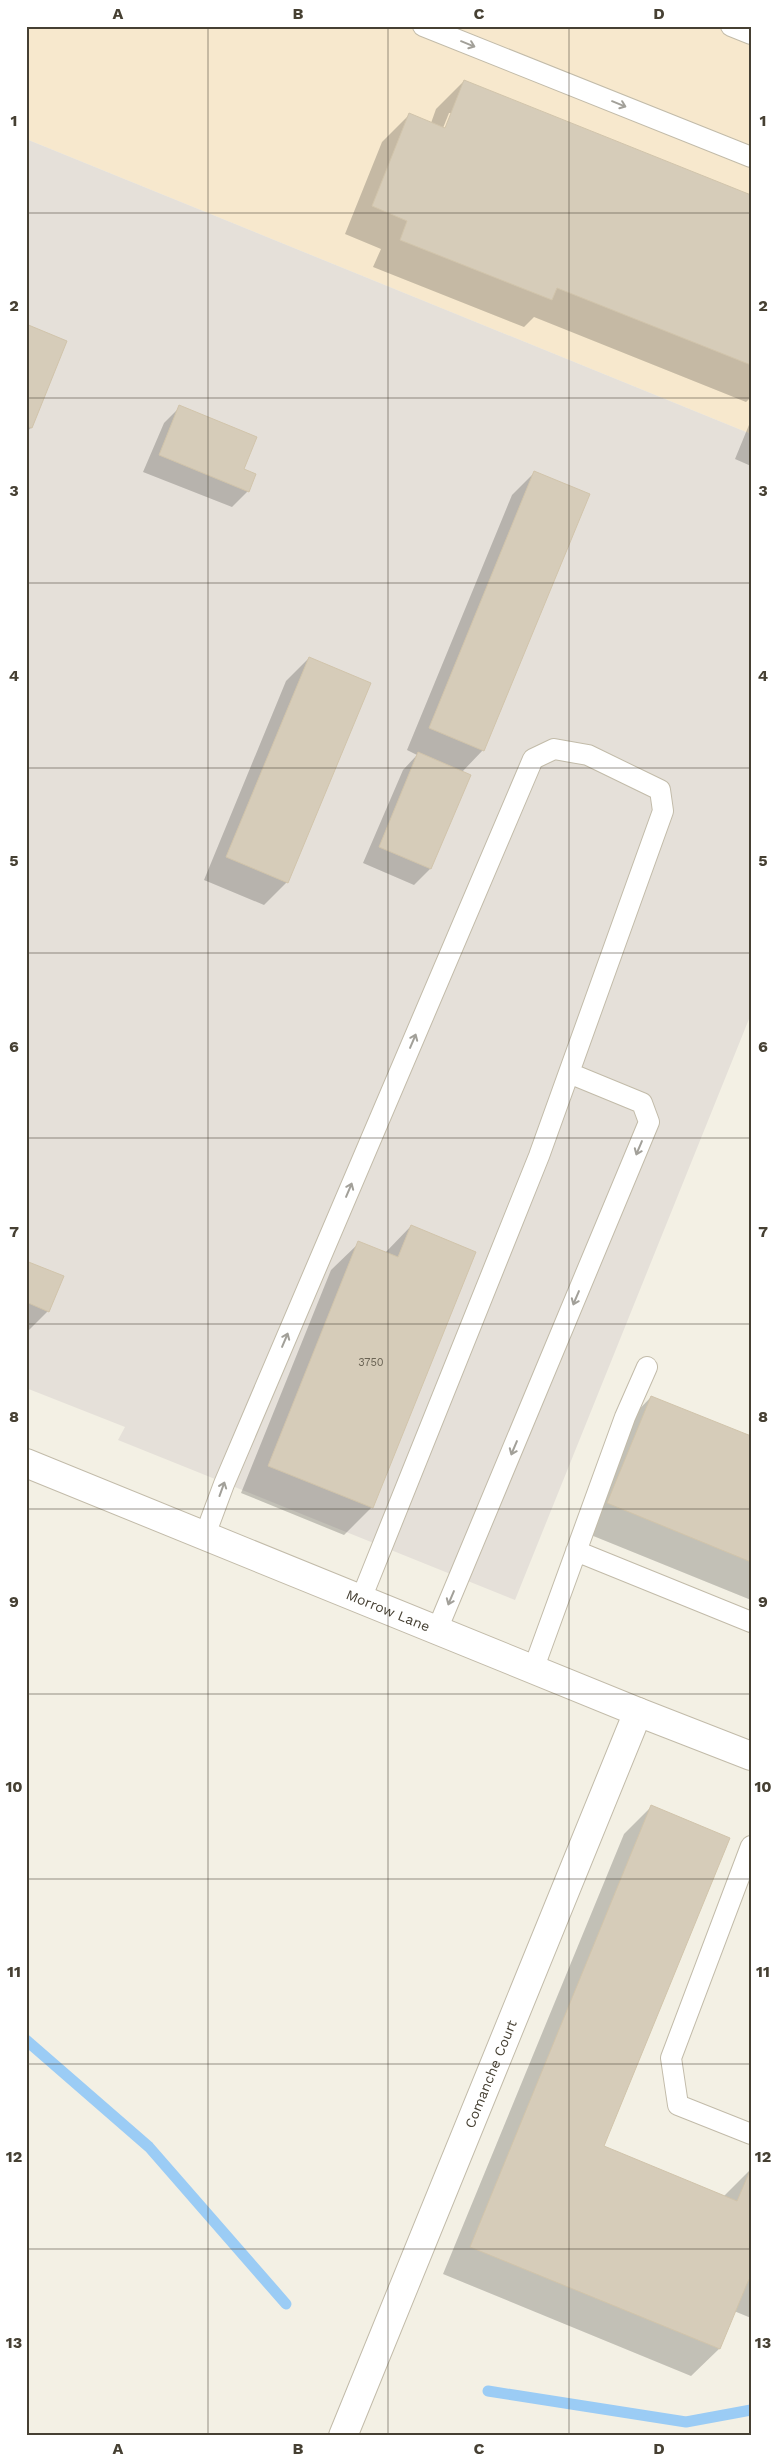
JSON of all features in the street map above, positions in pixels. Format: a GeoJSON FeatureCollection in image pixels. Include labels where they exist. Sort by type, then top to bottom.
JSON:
{"type":"FeatureCollection","features":[{"type":"Feature","properties":{"kind":"street","name":"Morrow Lane"},"geometry":{"type":"LineString","coordinates":[[26,1463],[533,1670],[751,1756]]}},
{"type":"Feature","properties":{"kind":"street","name":"Comanche Court"},"geometry":{"type":"LineString","coordinates":[[343,2436],[638,1712]]}},
{"type":"Feature","properties":{"kind":"lane"},"geometry":{"type":"LineString","coordinates":[[423,26],[751,156]]}},
{"type":"Feature","properties":{"kind":"lane"},"geometry":{"type":"LineString","coordinates":[[731,26],[751,34]]}},
{"type":"Feature","properties":{"kind":"lane"},"geometry":{"type":"LineString","coordinates":[[205,1535],[228,1474],[533,759],[554,749],[588,755],[660,790],[663,811],[539,1156],[361,1599]]}},
{"type":"Feature","properties":{"kind":"lane"},"geometry":{"type":"LineString","coordinates":[[437,1630],[649,1122],[642,1102],[569,1073]]}},
{"type":"Feature","properties":{"kind":"lane"},"geometry":{"type":"LineString","coordinates":[[533,1670],[625,1417],[647,1367]]}},
{"type":"Feature","properties":{"kind":"lane"},"geometry":{"type":"LineString","coordinates":[[576,1551],[751,1622]]}},
{"type":"Feature","properties":{"kind":"lane"},"geometry":{"type":"LineString","coordinates":[[751,1846],[671,2058],[678,2105],[751,2134]]}},
{"type":"Feature","properties":{"kind":"shaded area"},"geometry":{"type":"Polygon","coordinates":[[[26,26],[751,26],[751,434],[26,139],[26,26]]]}},
{"type":"Feature","properties":{"kind":"shaded area"},"geometry":{"type":"Polygon","coordinates":[[[26,139],[751,434],[751,1014],[515,1600],[118,1440],[125,1427],[26,1388],[26,139]]]}},
{"type":"Feature","properties":{"kind":"building"},"geometry":{"type":"Polygon","coordinates":[[[464,80],[751,195],[751,365],[557,288],[552,300],[400,240],[407,221],[372,206],[409,113],[445,128],[464,80]]]}},
{"type":"Feature","properties":{"kind":"building"},"geometry":{"type":"Polygon","coordinates":[[[26,324],[67,341],[32,428],[26,426],[26,324]]]}},
{"type":"Feature","properties":{"kind":"building"},"geometry":{"type":"Polygon","coordinates":[[[179,405],[257,437],[244,469],[256,474],[249,492],[159,455],[179,405]]]}},
{"type":"Feature","properties":{"kind":"building"},"geometry":{"type":"Polygon","coordinates":[[[534,471],[590,494],[484,751],[429,728],[534,471]]]}},
{"type":"Feature","properties":{"kind":"building"},"geometry":{"type":"Polygon","coordinates":[[[309,657],[371,683],[288,883],[226,857],[309,657]]]}},
{"type":"Feature","properties":{"kind":"building"},"geometry":{"type":"Polygon","coordinates":[[[418,752],[471,775],[431,869],[379,847],[418,752]]]}},
{"type":"Feature","properties":{"kind":"building"},"geometry":{"type":"Polygon","coordinates":[[[411,1225],[476,1252],[373,1508],[268,1466],[358,1241],[398,1257],[411,1225]]]}},
{"type":"Feature","properties":{"kind":"building"},"geometry":{"type":"Polygon","coordinates":[[[26,1261],[64,1276],[49,1312],[26,1302],[26,1261]]]}},
{"type":"Feature","properties":{"kind":"building"},"geometry":{"type":"Polygon","coordinates":[[[651,1396],[751,1436],[751,1562],[607,1503],[651,1396]]]}},
{"type":"Feature","properties":{"kind":"building"},"geometry":{"type":"Polygon","coordinates":[[[651,1805],[730,1838],[604,2146],[737,2201],[751,2168],[751,2279],[749,2279],[720,2349],[470,2247],[651,1805]]]}},
{"type":"Feature","properties":{"kind":"waterway"},"geometry":{"type":"LineString","coordinates":[[26,2040],[149,2147],[286,2304]]}},
{"type":"Feature","properties":{"kind":"waterway"},"geometry":{"type":"LineString","coordinates":[[488,2391],[686,2422],[751,2410]]}}]}
